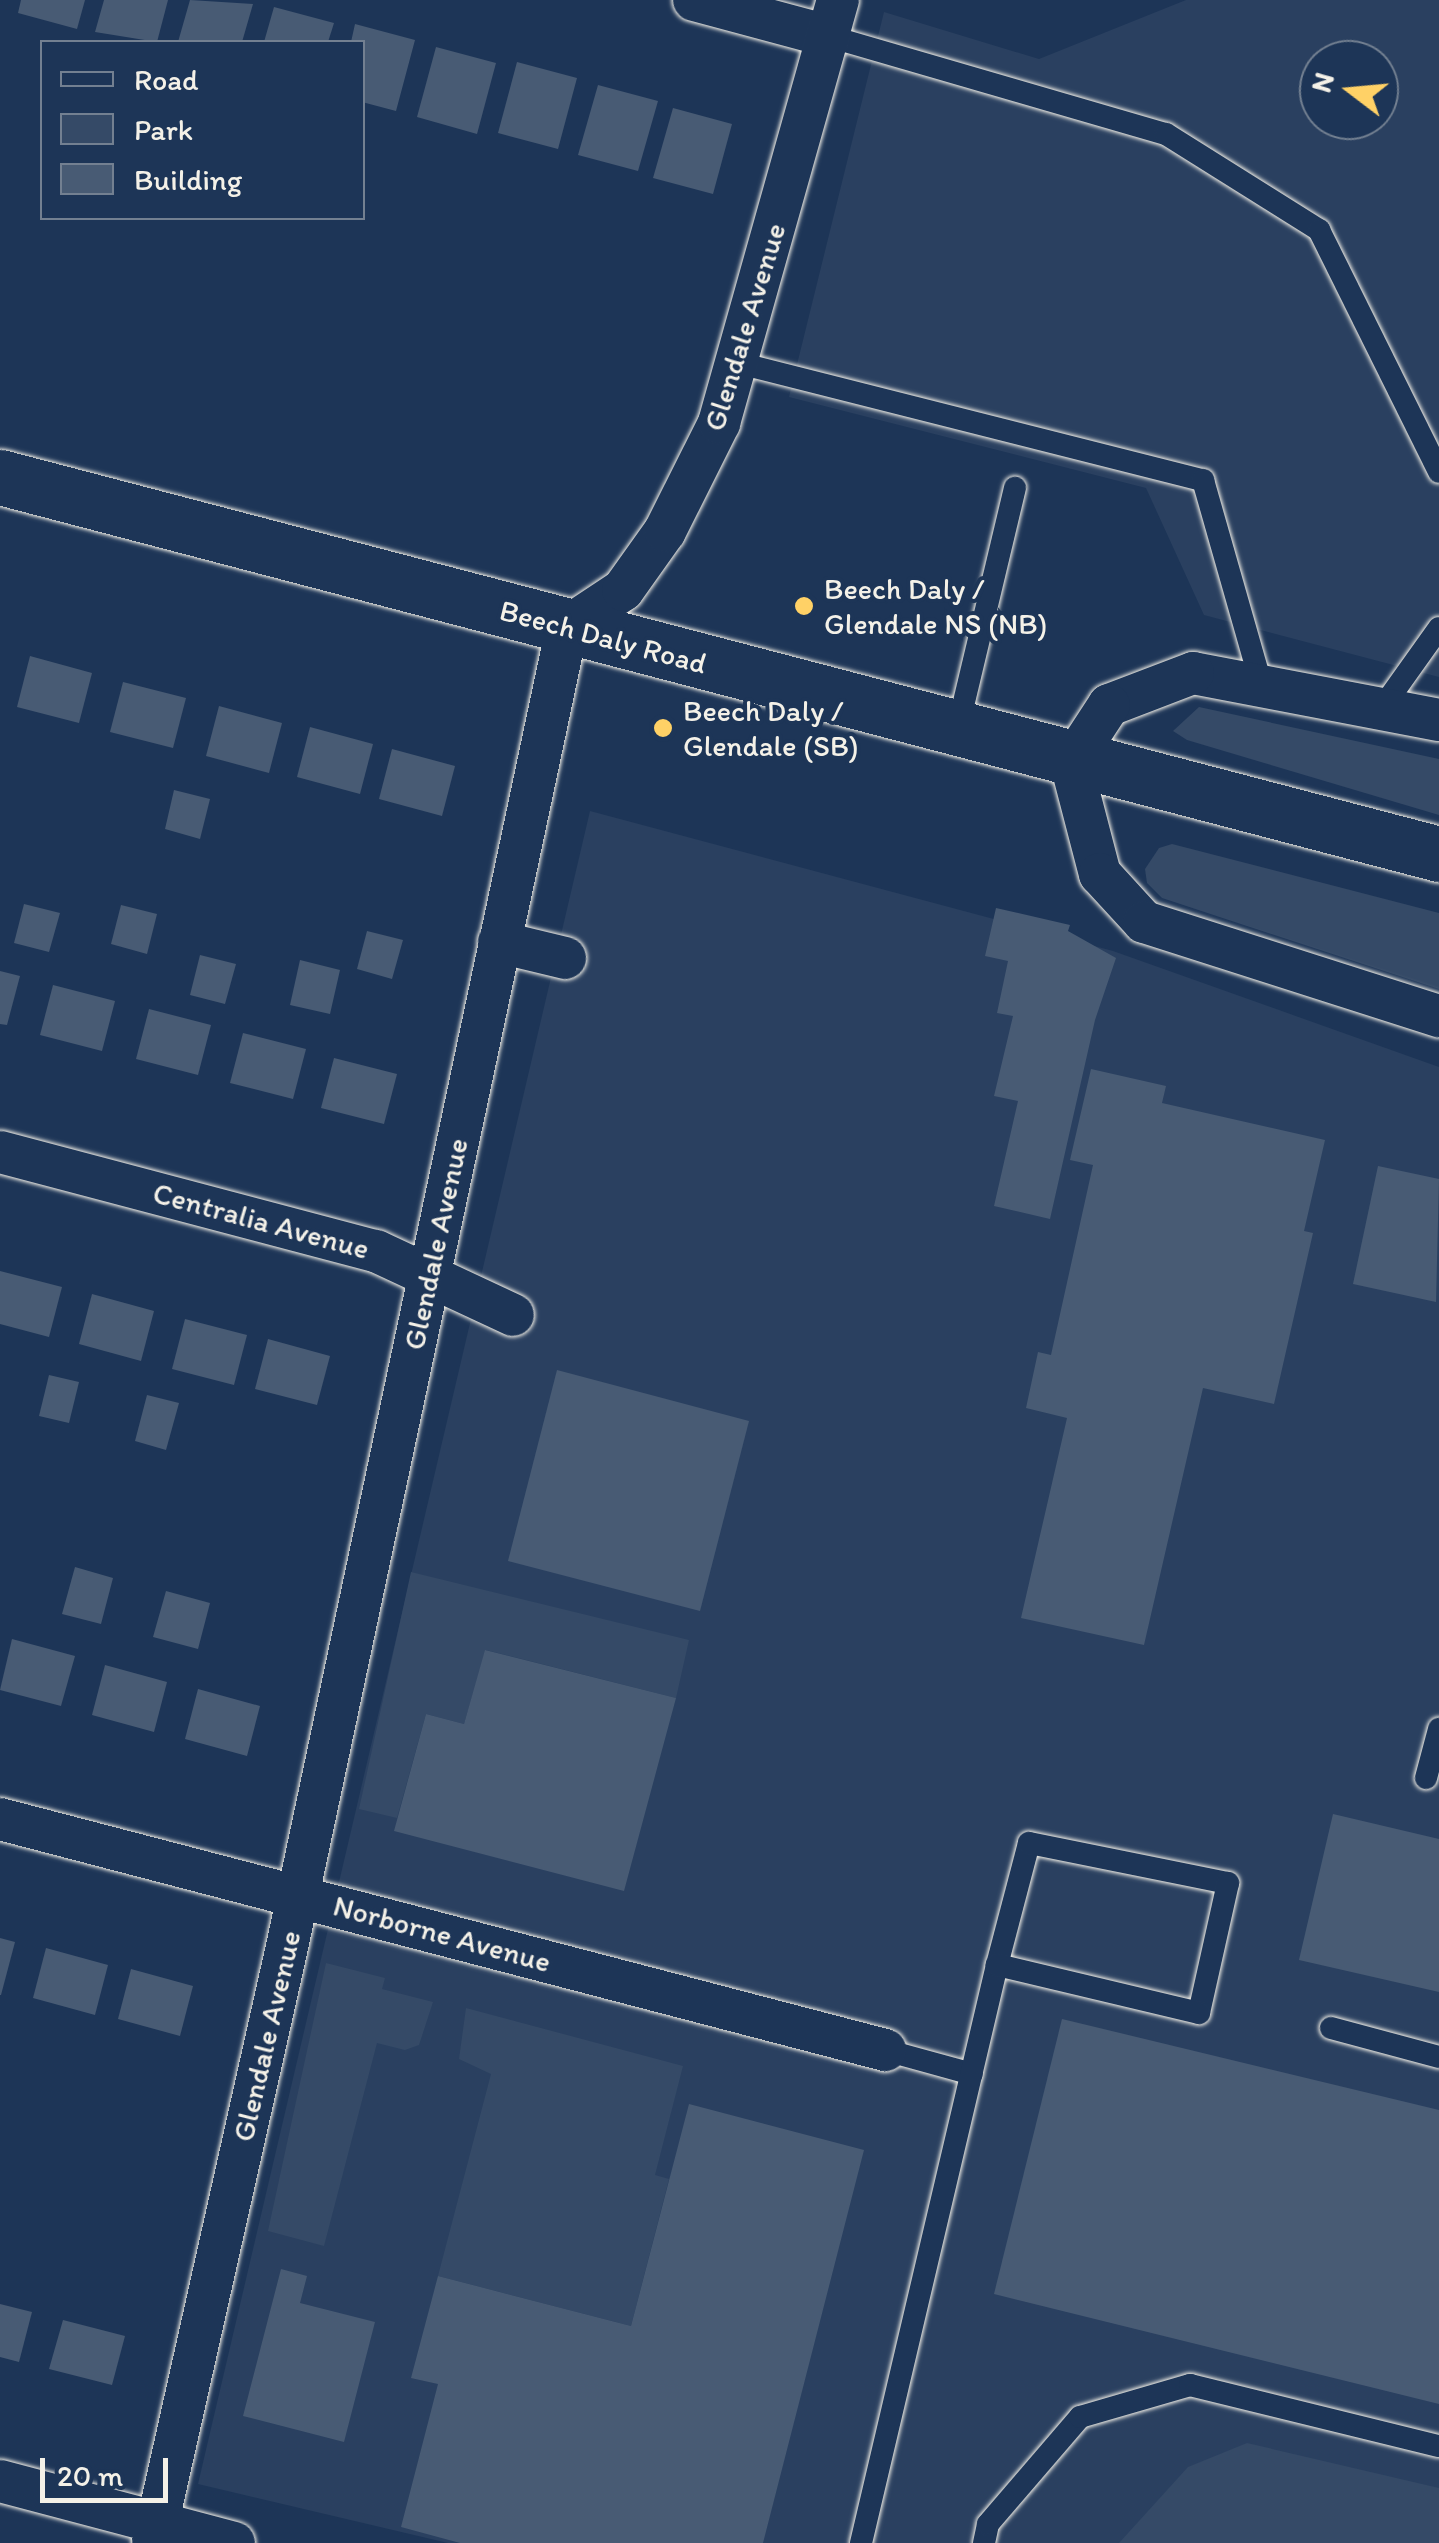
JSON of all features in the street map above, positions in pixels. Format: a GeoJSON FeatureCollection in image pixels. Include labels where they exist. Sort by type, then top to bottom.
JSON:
{"type":"FeatureCollection","features":[{"type":"Feature","properties":{"kind":"main road","name":"Beech Daly Road"},"geometry":{"type":"LineString","coordinates":[[0,477],[1071,763],[1439,854]]}},
{"type":"Feature","properties":{"kind":"street"},"geometry":{"type":"LineString","coordinates":[[694,0],[833,18]]}},
{"type":"Feature","properties":{"kind":"street","name":"Glendale Avenue"},"geometry":{"type":"LineString","coordinates":[[155,2533],[298,1896],[567,627],[623,590],[665,531],[719,423],[833,18]]}},
{"type":"Feature","properties":{"kind":"street"},"geometry":{"type":"LineString","coordinates":[[1439,720],[1193,673],[1109,705],[1071,763],[1100,874],[1144,922],[1439,1016]]}},
{"type":"Feature","properties":{"kind":"street"},"geometry":{"type":"LineString","coordinates":[[499,942],[565,958]]}},
{"type":"Feature","properties":{"kind":"street","name":"Centralia Avenue"},"geometry":{"type":"LineString","coordinates":[[0,1152],[376,1251],[512,1315]]}},
{"type":"Feature","properties":{"kind":"street","name":"Norborne Avenue"},"geometry":{"type":"LineString","coordinates":[[0,1819],[884,2050]]}},
{"type":"Feature","properties":{"kind":"street"},"geometry":{"type":"LineString","coordinates":[[0,2481],[155,2533],[234,2543]]}},
{"type":"Feature","properties":{"kind":"lane"},"geometry":{"type":"LineString","coordinates":[[833,18],[1166,134],[1318,230],[1439,472]]}},
{"type":"Feature","properties":{"kind":"lane"},"geometry":{"type":"LineString","coordinates":[[739,362],[1203,480],[1261,684]]}},
{"type":"Feature","properties":{"kind":"lane"},"geometry":{"type":"LineString","coordinates":[[957,731],[1015,488]]}},
{"type":"Feature","properties":{"kind":"lane"},"geometry":{"type":"LineString","coordinates":[[1382,708],[1439,628]]}},
{"type":"Feature","properties":{"kind":"lane"},"geometry":{"type":"LineString","coordinates":[[1426,1778],[1439,1729]]}},
{"type":"Feature","properties":{"kind":"lane"},"geometry":{"type":"LineString","coordinates":[[861,2543],[997,1965],[1029,1843],[1228,1883],[1199,2013],[997,1965]]}},
{"type":"Feature","properties":{"kind":"lane"},"geometry":{"type":"LineString","coordinates":[[1331,2028],[1439,2057]]}},
{"type":"Feature","properties":{"kind":"lane"},"geometry":{"type":"LineString","coordinates":[[884,2050],[972,2074]]}},
{"type":"Feature","properties":{"kind":"lane"},"geometry":{"type":"LineString","coordinates":[[984,2543],[988,2524],[1080,2417],[1190,2385],[1439,2446]]}},
{"type":"Feature","properties":{"kind":"shaded area"},"geometry":{"type":"Polygon","coordinates":[[[1186,0],[1439,0],[1439,677],[1204,615],[1146,488],[789,397],[884,12],[1039,59],[1186,0]]]}},
{"type":"Feature","properties":{"kind":"shaded area"},"geometry":{"type":"Polygon","coordinates":[[[590,811],[1113,951],[1439,1067],[1439,2543],[448,2543],[198,2484],[590,811]]]}},
{"type":"Feature","properties":{"kind":"green space"},"geometry":{"type":"Polygon","coordinates":[[[1199,707],[1439,759],[1439,815],[1187,740],[1173,731],[1199,707]]]}},
{"type":"Feature","properties":{"kind":"green space"},"geometry":{"type":"Polygon","coordinates":[[[1172,844],[1439,913],[1439,989],[1162,898],[1147,883],[1145,869],[1159,848],[1172,844]]]}},
{"type":"Feature","properties":{"kind":"green space"},"geometry":{"type":"Polygon","coordinates":[[[411,1572],[689,1640],[676,1698],[486,1650],[464,1724],[426,1714],[397,1818],[359,1809],[411,1572]]]}},
{"type":"Feature","properties":{"kind":"green space"},"geometry":{"type":"Polygon","coordinates":[[[326,1963],[385,1978],[382,1989],[433,2002],[419,2045],[405,2050],[377,2043],[324,2246],[268,2231],[326,1963]]]}},
{"type":"Feature","properties":{"kind":"green space"},"geometry":{"type":"Polygon","coordinates":[[[466,2008],[683,2066],[655,2175],[669,2179],[631,2326],[438,2276],[491,2074],[459,2059],[466,2008]]]}},
{"type":"Feature","properties":{"kind":"green space"},"geometry":{"type":"Polygon","coordinates":[[[1247,2443],[1439,2488],[1439,2543],[1119,2543],[1188,2467],[1247,2443]]]}},
{"type":"Feature","properties":{"kind":"building"},"geometry":{"type":"Polygon","coordinates":[[[21,0],[85,0],[77,29],[18,13],[21,0]]]}},
{"type":"Feature","properties":{"kind":"building"},"geometry":{"type":"Polygon","coordinates":[[[104,0],[168,0],[158,40],[95,32],[104,0]]]}},
{"type":"Feature","properties":{"kind":"building"},"geometry":{"type":"Polygon","coordinates":[[[190,0],[253,4],[243,40],[179,40],[190,0]]]}},
{"type":"Feature","properties":{"kind":"building"},"geometry":{"type":"Polygon","coordinates":[[[274,7],[334,23],[329,40],[265,40],[274,7]]]}},
{"type":"Feature","properties":{"kind":"building"},"geometry":{"type":"Polygon","coordinates":[[[355,24],[415,40],[396,111],[365,103],[365,40],[351,40],[355,24]]]}},
{"type":"Feature","properties":{"kind":"building"},"geometry":{"type":"Polygon","coordinates":[[[436,47],[496,63],[477,134],[417,117],[436,47]]]}},
{"type":"Feature","properties":{"kind":"building"},"geometry":{"type":"Polygon","coordinates":[[[517,62],[577,78],[558,149],[498,133],[517,62]]]}},
{"type":"Feature","properties":{"kind":"building"},"geometry":{"type":"Polygon","coordinates":[[[598,85],[658,101],[638,171],[578,155],[598,85]]]}},
{"type":"Feature","properties":{"kind":"building"},"geometry":{"type":"Polygon","coordinates":[[[673,108],[732,124],[713,194],[653,178],[673,108]]]}},
{"type":"Feature","properties":{"kind":"building"},"geometry":{"type":"Polygon","coordinates":[[[30,656],[92,673],[79,723],[17,707],[30,656]]]}},
{"type":"Feature","properties":{"kind":"building"},"geometry":{"type":"Polygon","coordinates":[[[123,682],[186,698],[173,748],[110,732],[123,682]]]}},
{"type":"Feature","properties":{"kind":"building"},"geometry":{"type":"Polygon","coordinates":[[[219,706],[282,723],[269,773],[206,756],[219,706]]]}},
{"type":"Feature","properties":{"kind":"building"},"geometry":{"type":"Polygon","coordinates":[[[310,727],[373,744],[360,794],[297,777],[310,727]]]}},
{"type":"Feature","properties":{"kind":"building"},"geometry":{"type":"Polygon","coordinates":[[[392,749],[455,766],[442,816],[379,799],[392,749]]]}},
{"type":"Feature","properties":{"kind":"building"},"geometry":{"type":"Polygon","coordinates":[[[174,790],[210,799],[200,839],[165,829],[174,790]]]}},
{"type":"Feature","properties":{"kind":"building"},"geometry":{"type":"Polygon","coordinates":[[[24,904],[60,913],[49,952],[14,943],[24,904]]]}},
{"type":"Feature","properties":{"kind":"building"},"geometry":{"type":"Polygon","coordinates":[[[121,905],[157,914],[147,954],[111,944],[121,905]]]}},
{"type":"Feature","properties":{"kind":"building"},"geometry":{"type":"Polygon","coordinates":[[[996,908],[1070,925],[1068,931],[1116,958],[1095,1020],[1050,1219],[994,1206],[1018,1101],[994,1096],[1013,1016],[997,1013],[1008,961],[985,956],[996,908]]]}},
{"type":"Feature","properties":{"kind":"building"},"geometry":{"type":"Polygon","coordinates":[[[367,931],[403,940],[392,979],[357,969],[367,931]]]}},
{"type":"Feature","properties":{"kind":"building"},"geometry":{"type":"Polygon","coordinates":[[[200,955],[236,964],[225,1004],[190,995],[200,955]]]}},
{"type":"Feature","properties":{"kind":"building"},"geometry":{"type":"Polygon","coordinates":[[[300,960],[340,970],[330,1014],[290,1005],[300,960]]]}},
{"type":"Feature","properties":{"kind":"building"},"geometry":{"type":"Polygon","coordinates":[[[0,971],[20,976],[7,1025],[0,1024],[0,971]]]}},
{"type":"Feature","properties":{"kind":"building"},"geometry":{"type":"Polygon","coordinates":[[[53,985],[115,1001],[102,1051],[40,1035],[53,985]]]}},
{"type":"Feature","properties":{"kind":"building"},"geometry":{"type":"Polygon","coordinates":[[[149,1009],[211,1025],[198,1075],[136,1059],[149,1009]]]}},
{"type":"Feature","properties":{"kind":"building"},"geometry":{"type":"Polygon","coordinates":[[[243,1033],[306,1049],[293,1099],[230,1083],[243,1033]]]}},
{"type":"Feature","properties":{"kind":"building"},"geometry":{"type":"Polygon","coordinates":[[[334,1058],[397,1074],[384,1124],[321,1108],[334,1058]]]}},
{"type":"Feature","properties":{"kind":"building"},"geometry":{"type":"Polygon","coordinates":[[[1091,1069],[1166,1086],[1162,1103],[1325,1140],[1304,1231],[1313,1233],[1274,1404],[1203,1388],[1144,1645],[1021,1618],[1067,1418],[1026,1408],[1038,1352],[1051,1355],[1093,1165],[1070,1160],[1091,1069]]]}},
{"type":"Feature","properties":{"kind":"building"},"geometry":{"type":"Polygon","coordinates":[[[1378,1166],[1439,1179],[1436,1302],[1353,1284],[1378,1166]]]}},
{"type":"Feature","properties":{"kind":"building"},"geometry":{"type":"Polygon","coordinates":[[[0,1271],[62,1287],[49,1337],[0,1324],[0,1271]]]}},
{"type":"Feature","properties":{"kind":"building"},"geometry":{"type":"Polygon","coordinates":[[[92,1294],[154,1311],[141,1361],[79,1344],[92,1294]]]}},
{"type":"Feature","properties":{"kind":"building"},"geometry":{"type":"Polygon","coordinates":[[[185,1319],[247,1335],[234,1385],[172,1369],[185,1319]]]}},
{"type":"Feature","properties":{"kind":"building"},"geometry":{"type":"Polygon","coordinates":[[[268,1339],[330,1356],[317,1405],[255,1389],[268,1339]]]}},
{"type":"Feature","properties":{"kind":"building"},"geometry":{"type":"Polygon","coordinates":[[[557,1370],[749,1421],[700,1611],[508,1561],[557,1370]]]}},
{"type":"Feature","properties":{"kind":"building"},"geometry":{"type":"Polygon","coordinates":[[[49,1375],[79,1382],[69,1423],[39,1416],[49,1375]]]}},
{"type":"Feature","properties":{"kind":"building"},"geometry":{"type":"Polygon","coordinates":[[[147,1395],[179,1403],[166,1450],[135,1441],[147,1395]]]}},
{"type":"Feature","properties":{"kind":"building"},"geometry":{"type":"Polygon","coordinates":[[[75,1567],[113,1578],[101,1624],[62,1614],[75,1567]]]}},
{"type":"Feature","properties":{"kind":"building"},"geometry":{"type":"Polygon","coordinates":[[[166,1591],[210,1603],[198,1649],[153,1637],[166,1591]]]}},
{"type":"Feature","properties":{"kind":"building"},"geometry":{"type":"Polygon","coordinates":[[[12,1639],[75,1656],[61,1706],[0,1690],[12,1639]]]}},
{"type":"Feature","properties":{"kind":"building"},"geometry":{"type":"Polygon","coordinates":[[[485,1650],[676,1698],[624,1891],[394,1831],[426,1714],[464,1724],[485,1650]]]}},
{"type":"Feature","properties":{"kind":"building"},"geometry":{"type":"Polygon","coordinates":[[[105,1665],[167,1682],[154,1732],[92,1715],[105,1665]]]}},
{"type":"Feature","properties":{"kind":"building"},"geometry":{"type":"Polygon","coordinates":[[[198,1689],[260,1706],[247,1756],[185,1739],[198,1689]]]}},
{"type":"Feature","properties":{"kind":"building"},"geometry":{"type":"Polygon","coordinates":[[[1333,1814],[1439,1839],[1439,1992],[1299,1960],[1333,1814]]]}},
{"type":"Feature","properties":{"kind":"building"},"geometry":{"type":"Polygon","coordinates":[[[0,1938],[15,1942],[1,1995],[0,1995],[0,1938]]]}},
{"type":"Feature","properties":{"kind":"building"},"geometry":{"type":"Polygon","coordinates":[[[46,1948],[108,1965],[95,2015],[33,1998],[46,1948]]]}},
{"type":"Feature","properties":{"kind":"building"},"geometry":{"type":"Polygon","coordinates":[[[131,1969],[193,1986],[180,2036],[118,2019],[131,1969]]]}},
{"type":"Feature","properties":{"kind":"building"},"geometry":{"type":"Polygon","coordinates":[[[1062,2019],[1439,2110],[1439,2404],[994,2294],[1062,2019]]]}},
{"type":"Feature","properties":{"kind":"building"},"geometry":{"type":"Polygon","coordinates":[[[689,2104],[864,2150],[763,2543],[460,2543],[401,2527],[438,2384],[411,2378],[438,2276],[631,2326],[689,2104]]]}},
{"type":"Feature","properties":{"kind":"building"},"geometry":{"type":"Polygon","coordinates":[[[281,2269],[307,2276],[300,2303],[375,2322],[344,2442],[243,2416],[281,2269]]]}},
{"type":"Feature","properties":{"kind":"building"},"geometry":{"type":"Polygon","coordinates":[[[0,2304],[32,2312],[19,2362],[0,2357],[0,2304]]]}},
{"type":"Feature","properties":{"kind":"building"},"geometry":{"type":"Polygon","coordinates":[[[63,2320],[125,2336],[112,2385],[49,2369],[63,2320]]]}},
{"type":"Feature","properties":{"kind":"place","name":"Beech Daly / Glendale NS (NB)"},"geometry":{"type":"Point","coordinates":[804,606]}},
{"type":"Feature","properties":{"kind":"place","name":"Beech Daly / Glendale (SB)"},"geometry":{"type":"Point","coordinates":[663,728]}}]}
